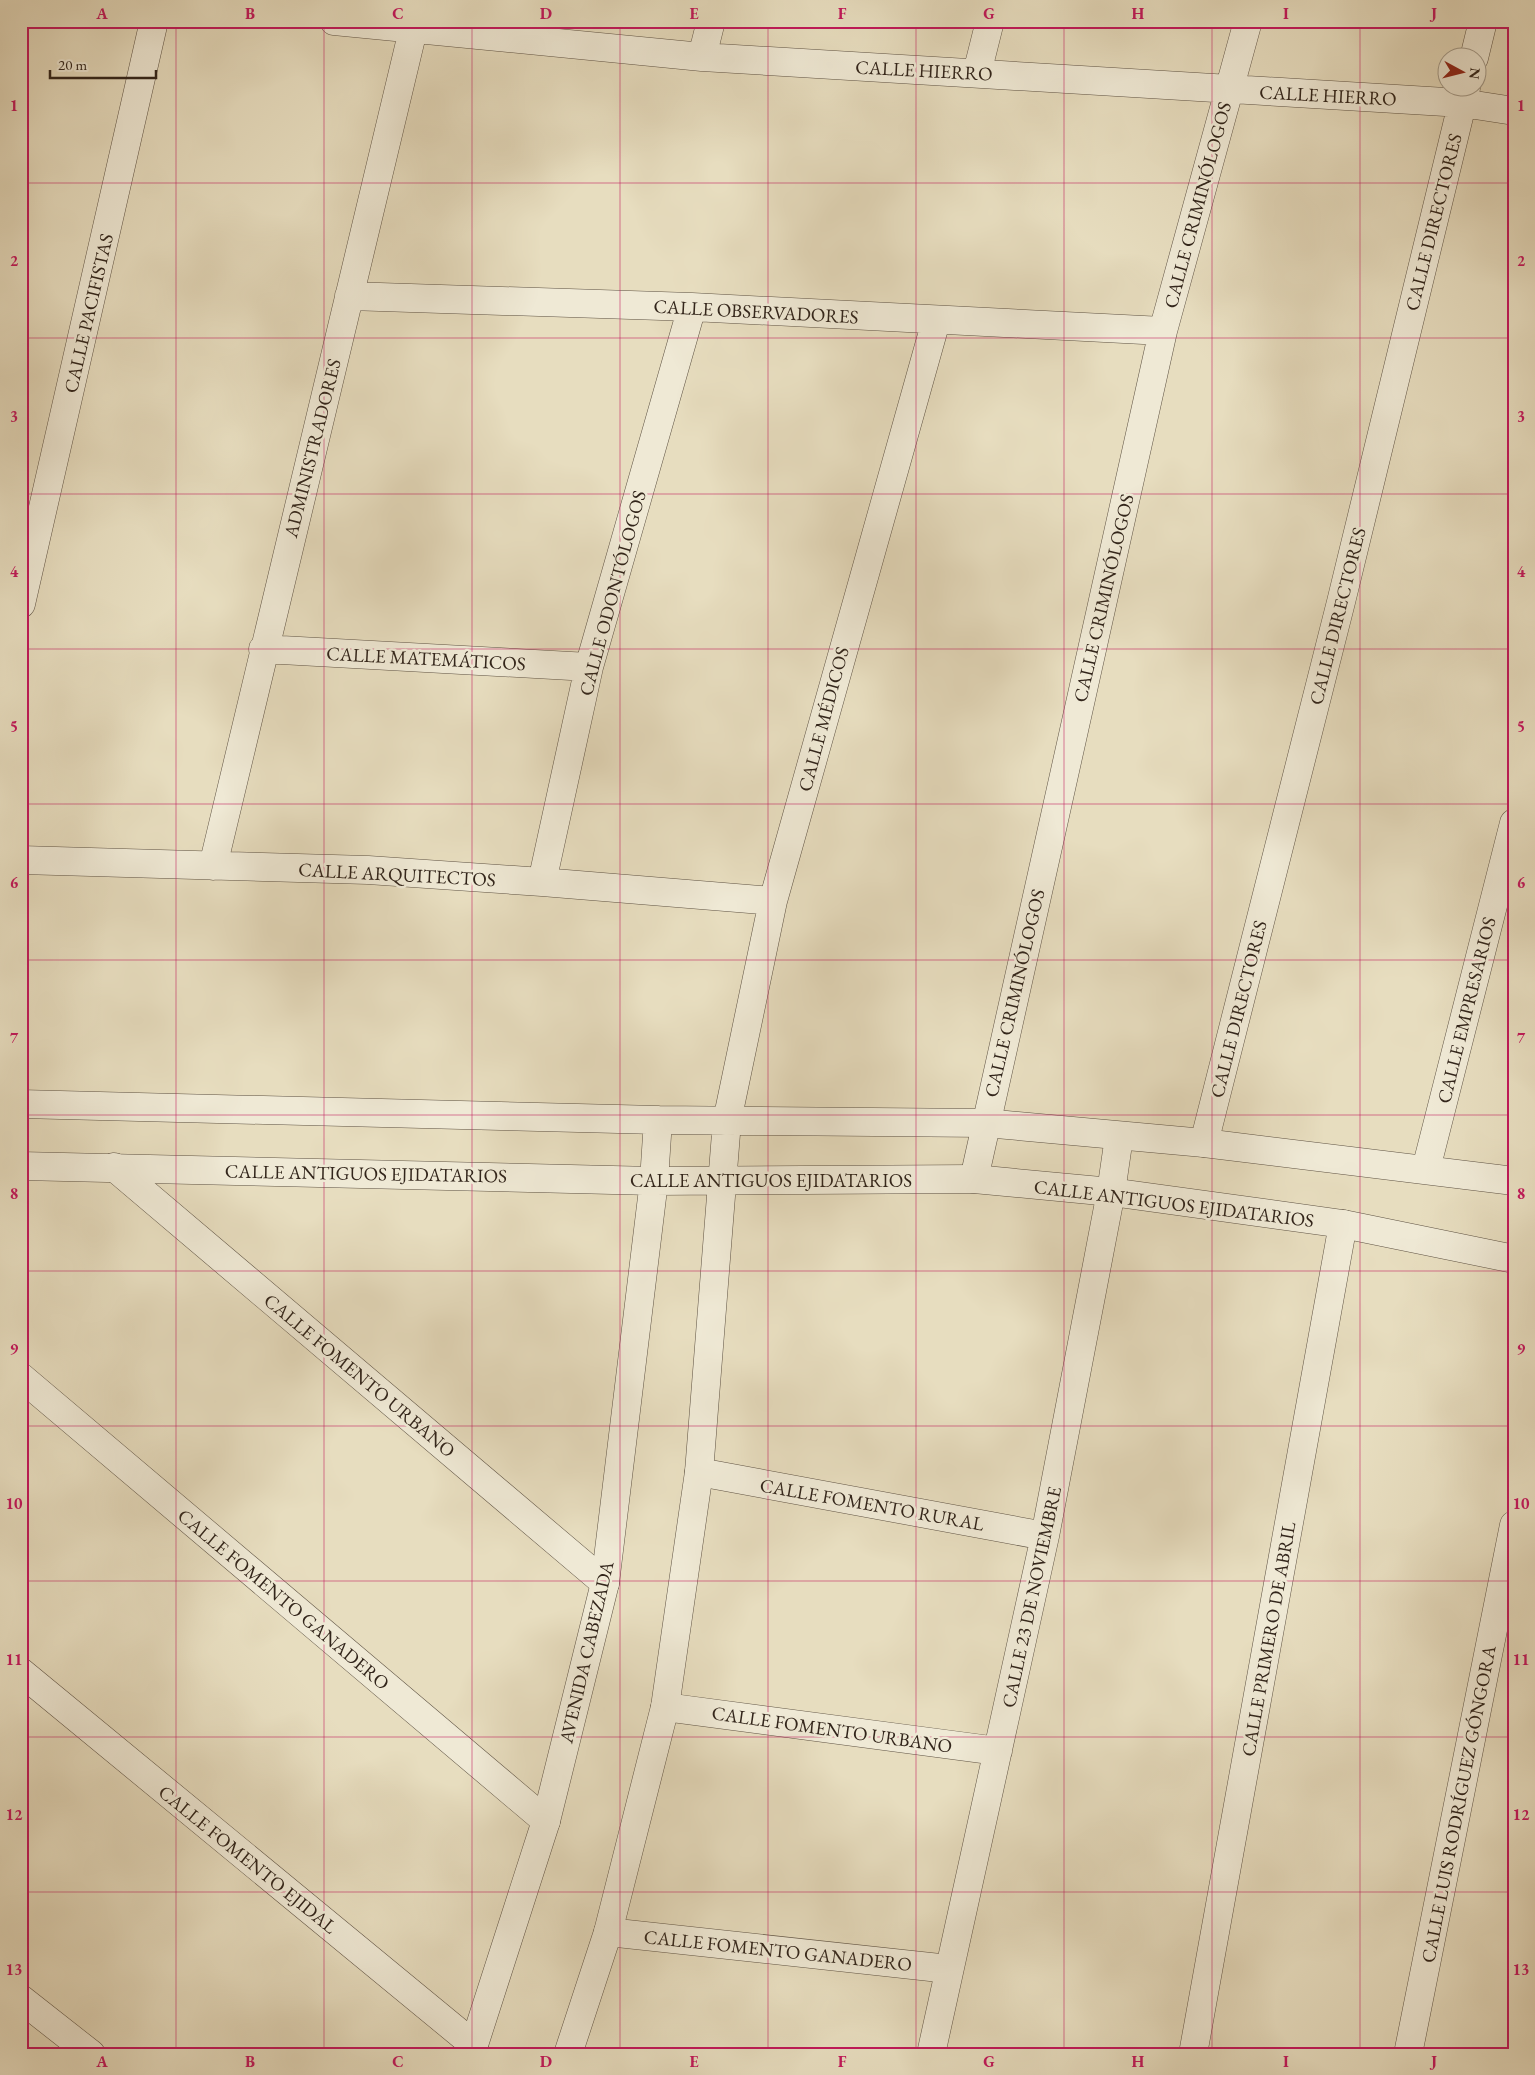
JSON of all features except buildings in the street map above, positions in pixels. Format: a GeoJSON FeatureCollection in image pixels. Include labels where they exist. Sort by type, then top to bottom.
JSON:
{"type":"FeatureCollection","features":[{"type":"Feature","properties":{"kind":"street","name":"CALLE PACIFISTAS"},"geometry":{"type":"LineString","coordinates":[[21,604],[154,21]]}},
{"type":"Feature","properties":{"kind":"street","name":"CALLE HIERRO"},"geometry":{"type":"LineString","coordinates":[[334,21],[702,57],[1229,89],[1438,94]]}},
{"type":"Feature","properties":{"kind":"street"},"geometry":{"type":"LineString","coordinates":[[702,57],[711,21]]}},
{"type":"Feature","properties":{"kind":"street"},"geometry":{"type":"LineString","coordinates":[[977,73],[990,21]]}},
{"type":"Feature","properties":{"kind":"street","name":"CALLE CRIMINÓLOGOS"},"geometry":{"type":"LineString","coordinates":[[974,1179],[1162,331],[1248,21]]}},
{"type":"Feature","properties":{"kind":"street"},"geometry":{"type":"LineString","coordinates":[[1476,48],[1483,21]]}},
{"type":"Feature","properties":{"kind":"street","name":"ADMINISTRADORES"},"geometry":{"type":"LineString","coordinates":[[213,866],[263,649],[413,30]]}},
{"type":"Feature","properties":{"kind":"street","name":"CALLE DIRECTORES"},"geometry":{"type":"LineString","coordinates":[[1204,1143],[1341,602],[1463,98]]}},
{"type":"Feature","properties":{"kind":"street","name":"CALLE HIERRO"},"geometry":{"type":"LineString","coordinates":[[1473,98],[1514,111]]}},
{"type":"Feature","properties":{"kind":"street","name":"CALLE OBSERVADORES"},"geometry":{"type":"LineString","coordinates":[[349,296],[692,307],[936,321],[1162,331]]}},
{"type":"Feature","properties":{"kind":"street","name":"CALLE ODONTÓLOGOS"},"geometry":{"type":"LineString","coordinates":[[542,882],[589,666],[692,307]]}},
{"type":"Feature","properties":{"kind":"street","name":"CALLE MÉDICOS"},"geometry":{"type":"LineString","coordinates":[[727,1121],[772,901],[936,321]]}},
{"type":"Feature","properties":{"kind":"street","name":"CALLE MATEMÁTICOS"},"geometry":{"type":"LineString","coordinates":[[263,649],[589,666]]}},
{"type":"Feature","properties":{"kind":"street","name":"CALLE EMPRESARIOS"},"geometry":{"type":"LineString","coordinates":[[1426,1169],[1505,896],[1514,822]]}},
{"type":"Feature","properties":{"kind":"street","name":"CALLE ARQUITECTOS"},"geometry":{"type":"LineString","coordinates":[[21,860],[368,870],[772,901]]}},
{"type":"Feature","properties":{"kind":"street"},"geometry":{"type":"LineString","coordinates":[[21,1104],[658,1120],[985,1123],[1119,1137],[1204,1143],[1514,1181]]}},
{"type":"Feature","properties":{"kind":"street","name":"AVENIDA CABEZADA"},"geometry":{"type":"LineString","coordinates":[[472,2049],[546,1821],[605,1583],[654,1181],[658,1120]]}},
{"type":"Feature","properties":{"kind":"street"},"geometry":{"type":"LineString","coordinates":[[568,2054],[608,1932],[665,1707],[700,1472],[724,1180],[727,1121]]}},
{"type":"Feature","properties":{"kind":"street","name":"CALLE 23 DE NOVIEMBRE"},"geometry":{"type":"LineString","coordinates":[[931,2054],[1046,1536],[1111,1192],[1119,1137]]}},
{"type":"Feature","properties":{"kind":"street","name":"CALLE ANTIGUOS EJIDATARIOS"},"geometry":{"type":"LineString","coordinates":[[21,1166],[654,1181],[974,1179],[1111,1192],[1343,1224],[1514,1259]]}},
{"type":"Feature","properties":{"kind":"street","name":"CALLE FOMENTO URBANO"},"geometry":{"type":"LineString","coordinates":[[114,1167],[605,1583]]}},
{"type":"Feature","properties":{"kind":"street","name":"CALLE PRIMERO DE ABRIL"},"geometry":{"type":"LineString","coordinates":[[1193,2054],[1343,1224]]}},
{"type":"Feature","properties":{"kind":"street","name":"CALLE FOMENTO GANADERO"},"geometry":{"type":"LineString","coordinates":[[21,1377],[546,1821]]}},
{"type":"Feature","properties":{"kind":"street","name":"CALLE FOMENTO RURAL"},"geometry":{"type":"LineString","coordinates":[[700,1472],[1046,1536]]}},
{"type":"Feature","properties":{"kind":"street","name":"CALLE LUIS RODRÍGUEZ GÓNGORA"},"geometry":{"type":"LineString","coordinates":[[1408,2054],[1514,1525]]}},
{"type":"Feature","properties":{"kind":"street","name":"CALLE FOMENTO EJIDAL"},"geometry":{"type":"LineString","coordinates":[[21,1672],[472,2049]]}},
{"type":"Feature","properties":{"kind":"street","name":"CALLE FOMENTO URBANO"},"geometry":{"type":"LineString","coordinates":[[665,1707],[998,1751]]}},
{"type":"Feature","properties":{"kind":"street","name":"CALLE FOMENTO GANADERO"},"geometry":{"type":"LineString","coordinates":[[608,1932],[949,1969]]}},
{"type":"Feature","properties":{"kind":"street"},"geometry":{"type":"LineString","coordinates":[[21,1999],[92,2054]]}}]}
